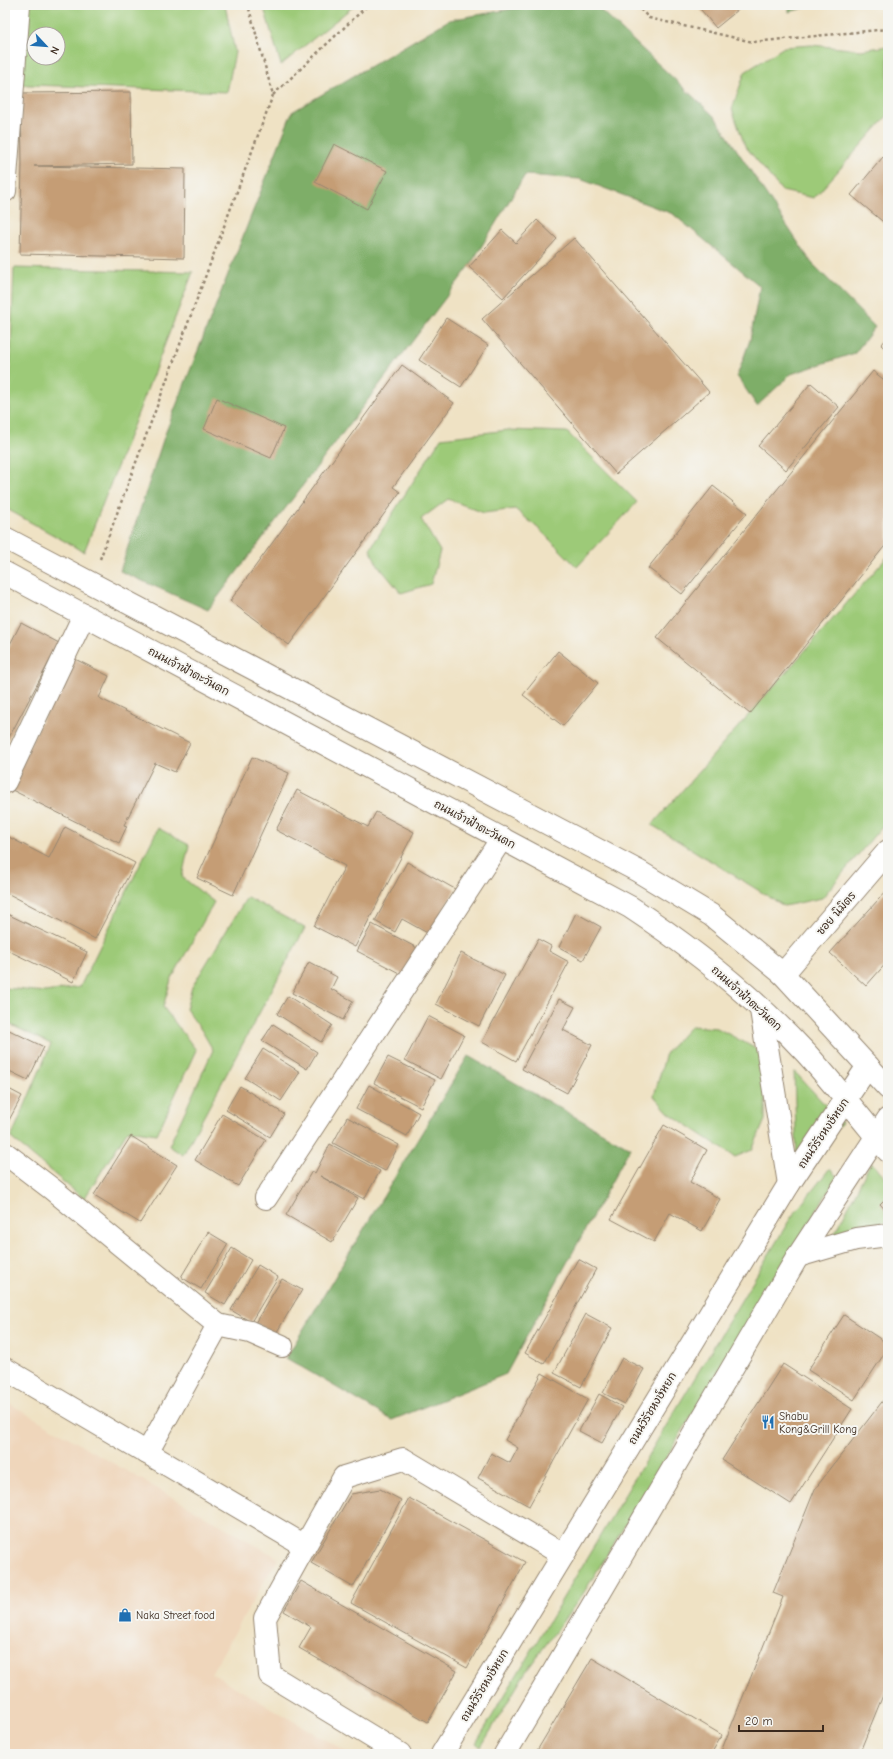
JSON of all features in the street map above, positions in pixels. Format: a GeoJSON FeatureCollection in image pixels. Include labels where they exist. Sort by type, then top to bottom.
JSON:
{"type":"FeatureCollection","features":[{"type":"Feature","properties":{"kind":"main road"},"geometry":{"type":"LineString","coordinates":[[5,191],[19,5]]}},
{"type":"Feature","properties":{"kind":"main road"},"geometry":{"type":"LineString","coordinates":[[5,538],[638,871],[711,915],[783,974],[888,1088]]}},
{"type":"Feature","properties":{"kind":"main road","name":"ถนนเจ้าฟ้าตะวันตก"},"geometry":{"type":"LineString","coordinates":[[5,573],[630,907],[655,923],[715,968],[806,1053],[845,1100],[884,1135]]}},
{"type":"Feature","properties":{"kind":"main road"},"geometry":{"type":"LineString","coordinates":[[5,782],[84,615]]}},
{"type":"Feature","properties":{"kind":"main road"},"geometry":{"type":"LineString","coordinates":[[266,1198],[502,838]]}},
{"type":"Feature","properties":{"kind":"main road","name":"ซอย นิมิตร"},"geometry":{"type":"LineString","coordinates":[[783,974],[888,851]]}},
{"type":"Feature","properties":{"kind":"main road"},"geometry":{"type":"LineString","coordinates":[[761,1010],[789,1184]]}},
{"type":"Feature","properties":{"kind":"main road","name":"ถนนวิรัชหงษ์หยก"},"geometry":{"type":"LineString","coordinates":[[442,1754],[789,1184],[868,1066]]}},
{"type":"Feature","properties":{"kind":"main road"},"geometry":{"type":"LineString","coordinates":[[505,1754],[798,1256],[884,1135]]}},
{"type":"Feature","properties":{"kind":"main road"},"geometry":{"type":"LineString","coordinates":[[6,1154],[52,1189],[218,1325],[250,1332],[282,1346]]}},
{"type":"Feature","properties":{"kind":"main road"},"geometry":{"type":"LineString","coordinates":[[798,1256],[856,1239],[888,1235]]}},
{"type":"Feature","properties":{"kind":"main road"},"geometry":{"type":"LineString","coordinates":[[147,1453],[218,1325]]}},
{"type":"Feature","properties":{"kind":"main road"},"geometry":{"type":"LineString","coordinates":[[5,1369],[305,1546]]}},
{"type":"Feature","properties":{"kind":"main road"},"geometry":{"type":"LineString","coordinates":[[400,1754],[270,1675],[265,1618],[344,1477],[403,1459],[563,1555]]}},
{"type":"Feature","properties":{"kind":"path"},"geometry":{"type":"LineString","coordinates":[[248,5],[273,95]]}},
{"type":"Feature","properties":{"kind":"path"},"geometry":{"type":"LineString","coordinates":[[91,584],[273,95],[368,5]]}},
{"type":"Feature","properties":{"kind":"path"},"geometry":{"type":"LineString","coordinates":[[636,5],[650,18],[753,42],[888,29]]}},
{"type":"Feature","properties":{"kind":"shaded area","name":"Naka Street food"},"geometry":{"type":"Polygon","coordinates":[[[5,1401],[278,1558],[211,1673],[350,1754],[5,1754],[5,1401]]]}},
{"type":"Feature","properties":{"kind":"green space"},"geometry":{"type":"Polygon","coordinates":[[[5,5],[225,5],[235,52],[227,92],[5,84],[5,5]]]}},
{"type":"Feature","properties":{"kind":"green space"},"geometry":{"type":"Polygon","coordinates":[[[263,5],[355,5],[281,65],[263,5]]]}},
{"type":"Feature","properties":{"kind":"green space"},"geometry":{"type":"Polygon","coordinates":[[[534,5],[595,5],[715,117],[811,262],[875,327],[855,353],[791,374],[757,406],[737,376],[750,340],[760,286],[673,214],[580,179],[525,175],[469,267],[208,610],[120,571],[165,434],[292,112],[449,20],[534,5]]]}},
{"type":"Feature","properties":{"kind":"green space"},"geometry":{"type":"Polygon","coordinates":[[[789,5],[814,5],[789,12],[789,5]]]}},
{"type":"Feature","properties":{"kind":"green space"},"geometry":{"type":"Polygon","coordinates":[[[811,45],[861,50],[888,46],[888,115],[814,198],[782,191],[745,146],[732,109],[745,72],[784,47],[811,45]]]}},
{"type":"Feature","properties":{"kind":"green space"},"geometry":{"type":"Polygon","coordinates":[[[14,268],[193,272],[84,552],[5,508],[14,268]]]}},
{"type":"Feature","properties":{"kind":"green space"},"geometry":{"type":"Polygon","coordinates":[[[508,430],[567,432],[637,502],[577,567],[539,529],[515,509],[484,513],[448,499],[421,519],[440,551],[431,584],[401,593],[377,564],[370,549],[441,438],[508,430]]]}},
{"type":"Feature","properties":{"kind":"green space"},"geometry":{"type":"Polygon","coordinates":[[[888,556],[888,819],[822,898],[784,906],[652,825],[888,556]]]}},
{"type":"Feature","properties":{"kind":"green space"},"geometry":{"type":"Polygon","coordinates":[[[158,828],[189,845],[182,877],[214,902],[171,980],[163,1007],[196,1050],[157,1134],[128,1130],[84,1199],[11,1138],[51,1044],[5,1022],[5,988],[45,992],[80,987],[158,828]]]}},
{"type":"Feature","properties":{"kind":"green space"},"geometry":{"type":"Polygon","coordinates":[[[247,897],[305,928],[183,1155],[169,1146],[213,1050],[202,1031],[186,1009],[192,987],[247,897]]]}},
{"type":"Feature","properties":{"kind":"green space"},"geometry":{"type":"Polygon","coordinates":[[[691,1026],[717,1028],[766,1054],[765,1120],[752,1150],[735,1157],[669,1113],[654,1096],[666,1053],[691,1026]]]}},
{"type":"Feature","properties":{"kind":"green space"},"geometry":{"type":"Polygon","coordinates":[[[468,1056],[630,1148],[506,1374],[392,1420],[286,1358],[468,1056]]]}},
{"type":"Feature","properties":{"kind":"green space"},"geometry":{"type":"Polygon","coordinates":[[[794,1071],[842,1123],[797,1164],[794,1071]]]}},
{"type":"Feature","properties":{"kind":"green space"},"geometry":{"type":"Polygon","coordinates":[[[871,1162],[888,1181],[888,1221],[834,1235],[871,1162]]]}},
{"type":"Feature","properties":{"kind":"green space"},"geometry":{"type":"Polygon","coordinates":[[[830,1168],[837,1177],[583,1594],[525,1673],[481,1747],[476,1743],[790,1219],[830,1168]]]}},
{"type":"Feature","properties":{"kind":"building"},"geometry":{"type":"Polygon","coordinates":[[[697,5],[744,5],[716,28],[697,5]]]}},
{"type":"Feature","properties":{"kind":"building"},"geometry":{"type":"Polygon","coordinates":[[[131,92],[132,164],[34,166],[185,169],[184,258],[20,254],[22,165],[21,93],[131,92]]]}},
{"type":"Feature","properties":{"kind":"building"},"geometry":{"type":"Polygon","coordinates":[[[334,144],[387,171],[367,209],[315,182],[334,144]]]}},
{"type":"Feature","properties":{"kind":"building"},"geometry":{"type":"Polygon","coordinates":[[[883,157],[888,162],[888,226],[851,195],[883,157]]]}},
{"type":"Feature","properties":{"kind":"building"},"geometry":{"type":"Polygon","coordinates":[[[537,220],[557,239],[503,298],[469,267],[502,230],[516,243],[537,220]]]}},
{"type":"Feature","properties":{"kind":"building"},"geometry":{"type":"Polygon","coordinates":[[[574,238],[709,392],[616,474],[482,319],[574,238]]]}},
{"type":"Feature","properties":{"kind":"building"},"geometry":{"type":"Polygon","coordinates":[[[446,318],[488,345],[461,387],[419,360],[446,318]]]}},
{"type":"Feature","properties":{"kind":"building"},"geometry":{"type":"Polygon","coordinates":[[[888,337],[888,351],[881,345],[888,337]]]}},
{"type":"Feature","properties":{"kind":"building"},"geometry":{"type":"Polygon","coordinates":[[[402,365],[454,403],[393,487],[400,492],[289,645],[230,601],[402,365]]]}},
{"type":"Feature","properties":{"kind":"building"},"geometry":{"type":"Polygon","coordinates":[[[873,371],[888,383],[888,542],[750,714],[657,638],[873,371]]]}},
{"type":"Feature","properties":{"kind":"building"},"geometry":{"type":"Polygon","coordinates":[[[811,383],[839,407],[786,470],[758,446],[811,383]]]}},
{"type":"Feature","properties":{"kind":"building"},"geometry":{"type":"Polygon","coordinates":[[[217,398],[284,428],[271,458],[204,429],[217,398]]]}},
{"type":"Feature","properties":{"kind":"building"},"geometry":{"type":"Polygon","coordinates":[[[713,486],[747,513],[682,594],[648,568],[713,486]]]}},
{"type":"Feature","properties":{"kind":"building"},"geometry":{"type":"Polygon","coordinates":[[[21,623],[59,643],[5,745],[5,654],[21,623]]]}},
{"type":"Feature","properties":{"kind":"building"},"geometry":{"type":"Polygon","coordinates":[[[558,651],[598,683],[563,726],[523,695],[558,651]]]}},
{"type":"Feature","properties":{"kind":"building"},"geometry":{"type":"Polygon","coordinates":[[[73,658],[109,676],[99,698],[190,743],[175,772],[155,763],[124,825],[127,826],[119,843],[8,788],[73,658]]]}},
{"type":"Feature","properties":{"kind":"building"},"geometry":{"type":"Polygon","coordinates":[[[252,757],[289,773],[233,895],[197,878],[252,757]]]}},
{"type":"Feature","properties":{"kind":"building"},"geometry":{"type":"Polygon","coordinates":[[[297,790],[368,827],[376,812],[414,832],[355,947],[314,926],[345,866],[276,830],[297,790]]]}},
{"type":"Feature","properties":{"kind":"building"},"geometry":{"type":"Polygon","coordinates":[[[65,827],[135,863],[95,939],[5,892],[5,835],[49,858],[65,827]]]}},
{"type":"Feature","properties":{"kind":"building"},"geometry":{"type":"Polygon","coordinates":[[[407,862],[455,889],[431,935],[402,919],[395,932],[375,921],[407,862]]]}},
{"type":"Feature","properties":{"kind":"building"},"geometry":{"type":"Polygon","coordinates":[[[888,889],[888,961],[866,986],[830,953],[888,889]]]}},
{"type":"Feature","properties":{"kind":"building"},"geometry":{"type":"Polygon","coordinates":[[[5,913],[87,952],[73,982],[5,949],[5,913]]]}},
{"type":"Feature","properties":{"kind":"building"},"geometry":{"type":"Polygon","coordinates":[[[576,913],[601,927],[583,960],[559,947],[576,913]]]}},
{"type":"Feature","properties":{"kind":"building"},"geometry":{"type":"Polygon","coordinates":[[[372,924],[419,949],[405,976],[357,951],[372,924]]]}},
{"type":"Feature","properties":{"kind":"building"},"geometry":{"type":"Polygon","coordinates":[[[538,939],[551,946],[549,951],[569,962],[516,1061],[482,1042],[538,939]]]}},
{"type":"Feature","properties":{"kind":"building"},"geometry":{"type":"Polygon","coordinates":[[[461,953],[505,975],[479,1026],[436,1004],[461,953]]]}},
{"type":"Feature","properties":{"kind":"building"},"geometry":{"type":"Polygon","coordinates":[[[309,962],[337,977],[331,989],[353,1001],[343,1020],[292,993],[309,962]]]}},
{"type":"Feature","properties":{"kind":"building"},"geometry":{"type":"Polygon","coordinates":[[[288,996],[332,1025],[321,1042],[277,1014],[288,996]]]}},
{"type":"Feature","properties":{"kind":"building"},"geometry":{"type":"Polygon","coordinates":[[[559,999],[575,1007],[563,1030],[592,1045],[567,1093],[522,1069],[559,999]]]}},
{"type":"Feature","properties":{"kind":"building"},"geometry":{"type":"Polygon","coordinates":[[[428,1016],[464,1035],[441,1079],[405,1060],[428,1016]]]}},
{"type":"Feature","properties":{"kind":"building"},"geometry":{"type":"Polygon","coordinates":[[[273,1024],[317,1052],[307,1069],[262,1041],[273,1024]]]}},
{"type":"Feature","properties":{"kind":"building"},"geometry":{"type":"Polygon","coordinates":[[[5,1028],[44,1047],[28,1080],[5,1069],[5,1028]]]}},
{"type":"Feature","properties":{"kind":"building"},"geometry":{"type":"Polygon","coordinates":[[[263,1049],[300,1072],[281,1101],[245,1078],[263,1049]]]}},
{"type":"Feature","properties":{"kind":"building"},"geometry":{"type":"Polygon","coordinates":[[[388,1057],[435,1080],[421,1107],[374,1083],[388,1057]]]}},
{"type":"Feature","properties":{"kind":"building"},"geometry":{"type":"Polygon","coordinates":[[[369,1085],[419,1113],[407,1136],[356,1109],[369,1085]]]}},
{"type":"Feature","properties":{"kind":"building"},"geometry":{"type":"Polygon","coordinates":[[[240,1086],[284,1114],[270,1137],[226,1110],[240,1086]]]}},
{"type":"Feature","properties":{"kind":"building"},"geometry":{"type":"Polygon","coordinates":[[[5,1087],[22,1096],[8,1122],[5,1121],[5,1087]]]}},
{"type":"Feature","properties":{"kind":"building"},"geometry":{"type":"Polygon","coordinates":[[[222,1114],[266,1140],[238,1186],[195,1160],[222,1114]]]}},
{"type":"Feature","properties":{"kind":"building"},"geometry":{"type":"Polygon","coordinates":[[[347,1117],[399,1145],[385,1171],[333,1143],[347,1117]]]}},
{"type":"Feature","properties":{"kind":"building"},"geometry":{"type":"Polygon","coordinates":[[[664,1125],[707,1150],[690,1182],[720,1199],[702,1231],[670,1213],[654,1242],[611,1219],[664,1125]]]}},
{"type":"Feature","properties":{"kind":"building"},"geometry":{"type":"Polygon","coordinates":[[[131,1136],[177,1165],[140,1223],[94,1195],[131,1136]]]}},
{"type":"Feature","properties":{"kind":"building"},"geometry":{"type":"Polygon","coordinates":[[[330,1144],[380,1171],[364,1199],[320,1176],[358,1198],[332,1242],[286,1215],[312,1171],[315,1173],[330,1144]]]}},
{"type":"Feature","properties":{"kind":"building"},"geometry":{"type":"Polygon","coordinates":[[[888,1196],[888,1213],[880,1204],[888,1196]]]}},
{"type":"Feature","properties":{"kind":"building"},"geometry":{"type":"Polygon","coordinates":[[[208,1232],[228,1244],[201,1289],[181,1277],[208,1232]]]}},
{"type":"Feature","properties":{"kind":"building"},"geometry":{"type":"Polygon","coordinates":[[[232,1248],[251,1260],[225,1305],[205,1293],[232,1248]]]}},
{"type":"Feature","properties":{"kind":"building"},"geometry":{"type":"Polygon","coordinates":[[[578,1259],[596,1269],[544,1364],[525,1353],[578,1259]]]}},
{"type":"Feature","properties":{"kind":"building"},"geometry":{"type":"Polygon","coordinates":[[[258,1265],[278,1277],[251,1322],[231,1310],[258,1265]]]}},
{"type":"Feature","properties":{"kind":"building"},"geometry":{"type":"Polygon","coordinates":[[[282,1279],[302,1290],[275,1335],[255,1323],[282,1279]]]}},
{"type":"Feature","properties":{"kind":"building"},"geometry":{"type":"Polygon","coordinates":[[[586,1314],[612,1328],[581,1387],[554,1373],[586,1314]]]}},
{"type":"Feature","properties":{"kind":"building"},"geometry":{"type":"Polygon","coordinates":[[[844,1315],[888,1344],[888,1348],[854,1400],[808,1370],[844,1315]]]}},
{"type":"Feature","properties":{"kind":"building"},"geometry":{"type":"Polygon","coordinates":[[[622,1358],[644,1369],[625,1404],[603,1393],[622,1358]]]}},
{"type":"Feature","properties":{"kind":"building"},"geometry":{"type":"Polygon","coordinates":[[[783,1364],[852,1409],[791,1504],[722,1460],[783,1364]]]}},
{"type":"Feature","properties":{"kind":"building"},"geometry":{"type":"Polygon","coordinates":[[[542,1373],[588,1399],[529,1506],[478,1478],[491,1453],[510,1463],[518,1448],[505,1440],[542,1373]]]}},
{"type":"Feature","properties":{"kind":"building"},"geometry":{"type":"Polygon","coordinates":[[[599,1394],[622,1407],[602,1443],[579,1431],[599,1394]]]}},
{"type":"Feature","properties":{"kind":"building"},"geometry":{"type":"Polygon","coordinates":[[[888,1394],[888,1683],[859,1754],[720,1754],[783,1597],[773,1593],[815,1489],[888,1394]]]}},
{"type":"Feature","properties":{"kind":"building"},"geometry":{"type":"Polygon","coordinates":[[[380,1489],[401,1500],[353,1587],[311,1563],[351,1494],[380,1489]]]}},
{"type":"Feature","properties":{"kind":"building"},"geometry":{"type":"Polygon","coordinates":[[[409,1498],[525,1562],[467,1668],[351,1603],[409,1498]]]}},
{"type":"Feature","properties":{"kind":"building"},"geometry":{"type":"Polygon","coordinates":[[[301,1581],[457,1671],[428,1722],[299,1648],[311,1627],[284,1611],[301,1581]]]}},
{"type":"Feature","properties":{"kind":"building"},"geometry":{"type":"Polygon","coordinates":[[[592,1658],[722,1735],[711,1754],[535,1754],[592,1658]]]}},
{"type":"Feature","properties":{"kind":"place","name":"Shabu Kong&Grill Kong"},"geometry":{"type":"Point","coordinates":[768,1422]}},
{"type":"Feature","properties":{"kind":"place","name":"Naka Street food"},"geometry":{"type":"Point","coordinates":[125,1615]}}]}
